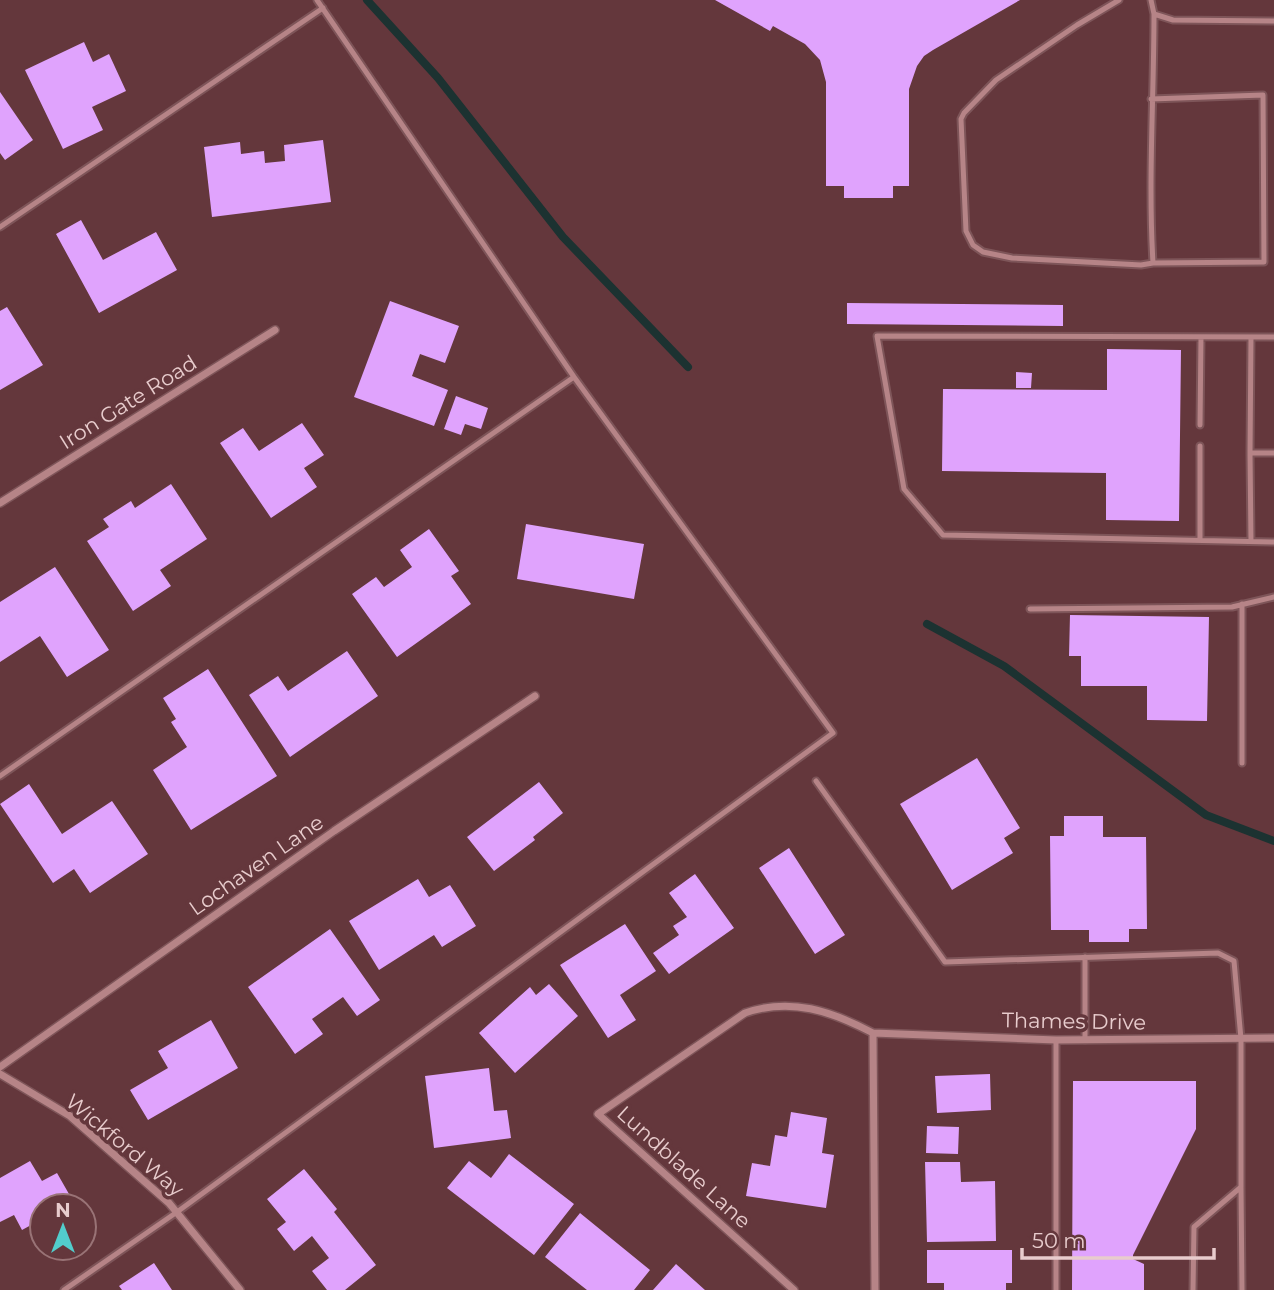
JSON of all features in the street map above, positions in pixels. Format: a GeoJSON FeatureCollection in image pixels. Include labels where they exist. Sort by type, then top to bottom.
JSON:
{"type":"FeatureCollection","features":[{"type":"Feature","properties":{"kind":"street","name":"Iron Gate Road"},"geometry":{"type":"LineString","coordinates":[[0,503],[275,330]]}},
{"type":"Feature","properties":{"kind":"street","name":"Lochaven Lane"},"geometry":{"type":"LineString","coordinates":[[0,1066],[334,831],[535,696]]}},
{"type":"Feature","properties":{"kind":"street","name":"Lundblade Lane"},"geometry":{"type":"LineString","coordinates":[[794,1290],[598,1114],[745,1013],[764,1007],[790,1005],[810,1009],[846,1019],[873,1033]]}},
{"type":"Feature","properties":{"kind":"street","name":"Thames Drive"},"geometry":{"type":"LineString","coordinates":[[873,1033],[1056,1040],[1274,1038]]}},
{"type":"Feature","properties":{"kind":"street"},"geometry":{"type":"LineString","coordinates":[[873,1033],[875,1290]]}},
{"type":"Feature","properties":{"kind":"street","name":"Wickford Way"},"geometry":{"type":"LineString","coordinates":[[0,1074],[70,1116],[170,1203],[240,1290]]}},
{"type":"Feature","properties":{"kind":"lane"},"geometry":{"type":"LineString","coordinates":[[64,1290],[177,1212],[833,733],[574,377],[317,0]]}},
{"type":"Feature","properties":{"kind":"lane"},"geometry":{"type":"LineString","coordinates":[[1119,0],[1076,25],[996,80],[967,107],[961,119],[966,231],[973,245],[983,252],[1012,258],[1141,265],[1265,262],[1263,95],[1152,99]]}},
{"type":"Feature","properties":{"kind":"lane"},"geometry":{"type":"LineString","coordinates":[[1151,0],[1154,14],[1151,222],[1153,263]]}},
{"type":"Feature","properties":{"kind":"lane"},"geometry":{"type":"LineString","coordinates":[[0,227],[323,8]]}},
{"type":"Feature","properties":{"kind":"lane"},"geometry":{"type":"LineString","coordinates":[[1154,14],[1173,20],[1274,21]]}},
{"type":"Feature","properties":{"kind":"lane"},"geometry":{"type":"LineString","coordinates":[[1274,337],[877,336],[904,489],[943,535],[1274,542]]}},
{"type":"Feature","properties":{"kind":"lane"},"geometry":{"type":"LineString","coordinates":[[1200,425],[1201,337]]}},
{"type":"Feature","properties":{"kind":"lane"},"geometry":{"type":"LineString","coordinates":[[1251,337],[1251,541]]}},
{"type":"Feature","properties":{"kind":"lane"},"geometry":{"type":"LineString","coordinates":[[0,776],[574,377]]}},
{"type":"Feature","properties":{"kind":"lane"},"geometry":{"type":"LineString","coordinates":[[1200,446],[1200,540]]}},
{"type":"Feature","properties":{"kind":"lane"},"geometry":{"type":"LineString","coordinates":[[1250,453],[1274,453]]}},
{"type":"Feature","properties":{"kind":"lane"},"geometry":{"type":"LineString","coordinates":[[1030,609],[1232,607],[1274,597]]}},
{"type":"Feature","properties":{"kind":"lane"},"geometry":{"type":"LineString","coordinates":[[1242,604],[1242,763]]}},
{"type":"Feature","properties":{"kind":"lane"},"geometry":{"type":"LineString","coordinates":[[816,781],[945,962],[1218,953],[1234,961],[1241,1039],[1242,1290]]}},
{"type":"Feature","properties":{"kind":"lane"},"geometry":{"type":"LineString","coordinates":[[1085,957],[1086,1040]]}},
{"type":"Feature","properties":{"kind":"lane"},"geometry":{"type":"LineString","coordinates":[[1056,1040],[1056,1290]]}},
{"type":"Feature","properties":{"kind":"lane"},"geometry":{"type":"LineString","coordinates":[[1193,1290],[1194,1227],[1241,1187]]}},
{"type":"Feature","properties":{"kind":"building"},"geometry":{"type":"Polygon","coordinates":[[[715,0],[1020,0],[933,50],[924,56],[917,66],[909,89],[909,186],[893,186],[893,198],[844,198],[844,186],[826,186],[826,82],[820,60],[805,44],[773,26],[770,31],[715,0]]]}},
{"type":"Feature","properties":{"kind":"building"},"geometry":{"type":"Polygon","coordinates":[[[84,42],[93,62],[109,54],[126,91],[92,107],[103,130],[63,149],[25,70],[84,42]]]}},
{"type":"Feature","properties":{"kind":"building"},"geometry":{"type":"Polygon","coordinates":[[[0,92],[33,140],[5,160],[0,153],[0,92]]]}},
{"type":"Feature","properties":{"kind":"building"},"geometry":{"type":"Polygon","coordinates":[[[323,140],[331,202],[212,217],[204,147],[240,142],[241,154],[264,151],[265,163],[285,161],[284,145],[323,140]]]}},
{"type":"Feature","properties":{"kind":"building"},"geometry":{"type":"Polygon","coordinates":[[[81,220],[103,260],[156,232],[177,270],[99,313],[56,234],[81,220]]]}},
{"type":"Feature","properties":{"kind":"building"},"geometry":{"type":"Polygon","coordinates":[[[390,301],[459,326],[445,363],[420,354],[412,376],[448,390],[434,426],[354,397],[390,301]]]}},
{"type":"Feature","properties":{"kind":"building"},"geometry":{"type":"Polygon","coordinates":[[[847,303],[1063,305],[1063,326],[847,324],[847,303]]]}},
{"type":"Feature","properties":{"kind":"building"},"geometry":{"type":"Polygon","coordinates":[[[7,307],[43,365],[0,390],[0,311],[7,307]]]}},
{"type":"Feature","properties":{"kind":"building"},"geometry":{"type":"Polygon","coordinates":[[[1107,349],[1181,350],[1179,521],[1106,520],[1106,473],[942,471],[943,389],[1107,390],[1107,349]]]}},
{"type":"Feature","properties":{"kind":"building"},"geometry":{"type":"Polygon","coordinates":[[[1016,372],[1032,373],[1031,388],[1016,388],[1016,372]]]}},
{"type":"Feature","properties":{"kind":"building"},"geometry":{"type":"Polygon","coordinates":[[[456,396],[488,408],[481,429],[465,424],[461,435],[444,429],[456,396]]]}},
{"type":"Feature","properties":{"kind":"building"},"geometry":{"type":"Polygon","coordinates":[[[302,423],[324,455],[304,468],[317,487],[271,518],[220,443],[243,428],[259,451],[302,423]]]}},
{"type":"Feature","properties":{"kind":"building"},"geometry":{"type":"Polygon","coordinates":[[[171,484],[207,539],[160,570],[171,586],[133,611],[87,541],[109,527],[103,519],[131,501],[135,508],[171,484]]]}},
{"type":"Feature","properties":{"kind":"building"},"geometry":{"type":"Polygon","coordinates":[[[526,524],[644,544],[634,599],[517,579],[526,524]]]}},
{"type":"Feature","properties":{"kind":"building"},"geometry":{"type":"Polygon","coordinates":[[[429,529],[459,571],[451,576],[471,604],[397,657],[352,594],[376,577],[384,587],[412,567],[400,550],[429,529]]]}},
{"type":"Feature","properties":{"kind":"building"},"geometry":{"type":"Polygon","coordinates":[[[55,567],[109,650],[67,677],[40,636],[0,662],[0,602],[55,567]]]}},
{"type":"Feature","properties":{"kind":"building"},"geometry":{"type":"Polygon","coordinates":[[[1070,615],[1209,617],[1207,721],[1147,720],[1147,686],[1081,686],[1081,656],[1069,656],[1070,615]]]}},
{"type":"Feature","properties":{"kind":"building"},"geometry":{"type":"Polygon","coordinates":[[[347,651],[378,696],[290,757],[249,695],[278,676],[288,691],[347,651]]]}},
{"type":"Feature","properties":{"kind":"building"},"geometry":{"type":"Polygon","coordinates":[[[208,669],[277,776],[191,830],[153,770],[187,747],[171,722],[176,719],[163,698],[208,669]]]}},
{"type":"Feature","properties":{"kind":"building"},"geometry":{"type":"Polygon","coordinates":[[[977,758],[1020,828],[1004,838],[1013,853],[952,890],[900,804],[977,758]]]}},
{"type":"Feature","properties":{"kind":"building"},"geometry":{"type":"Polygon","coordinates":[[[539,782],[563,813],[533,837],[535,840],[494,871],[467,837],[539,782]]]}},
{"type":"Feature","properties":{"kind":"building"},"geometry":{"type":"Polygon","coordinates":[[[29,784],[62,834],[112,801],[148,854],[90,893],[74,869],[53,883],[0,804],[29,784]]]}},
{"type":"Feature","properties":{"kind":"building"},"geometry":{"type":"Polygon","coordinates":[[[1064,816],[1103,816],[1103,837],[1146,837],[1147,929],[1129,929],[1129,942],[1089,942],[1089,930],[1051,930],[1050,836],[1064,836],[1064,816]]]}},
{"type":"Feature","properties":{"kind":"building"},"geometry":{"type":"Polygon","coordinates":[[[789,848],[845,935],[815,954],[759,868],[789,848]]]}},
{"type":"Feature","properties":{"kind":"building"},"geometry":{"type":"Polygon","coordinates":[[[695,874],[734,928],[669,974],[653,953],[679,935],[673,926],[687,917],[669,893],[695,874]]]}},
{"type":"Feature","properties":{"kind":"building"},"geometry":{"type":"Polygon","coordinates":[[[418,879],[429,897],[450,885],[476,926],[442,947],[434,935],[379,970],[349,921],[418,879]]]}},
{"type":"Feature","properties":{"kind":"building"},"geometry":{"type":"Polygon","coordinates":[[[625,924],[656,971],[620,995],[636,1020],[608,1038],[560,965],[625,924]]]}},
{"type":"Feature","properties":{"kind":"building"},"geometry":{"type":"Polygon","coordinates":[[[330,929],[380,1000],[357,1016],[343,997],[312,1019],[323,1034],[295,1054],[248,987],[330,929]]]}},
{"type":"Feature","properties":{"kind":"building"},"geometry":{"type":"Polygon","coordinates":[[[549,984],[578,1016],[515,1073],[479,1033],[530,987],[536,995],[549,984]]]}},
{"type":"Feature","properties":{"kind":"building"},"geometry":{"type":"Polygon","coordinates":[[[211,1020],[238,1068],[148,1120],[130,1090],[168,1068],[158,1051],[211,1020]]]}},
{"type":"Feature","properties":{"kind":"building"},"geometry":{"type":"Polygon","coordinates":[[[489,1068],[494,1111],[507,1110],[511,1138],[434,1148],[425,1076],[489,1068]]]}},
{"type":"Feature","properties":{"kind":"building"},"geometry":{"type":"Polygon","coordinates":[[[990,1074],[991,1110],[937,1113],[935,1076],[990,1074]]]}},
{"type":"Feature","properties":{"kind":"building"},"geometry":{"type":"Polygon","coordinates":[[[1073,1081],[1196,1081],[1196,1129],[1133,1255],[1133,1259],[1144,1264],[1144,1290],[1072,1290],[1073,1081]]]}},
{"type":"Feature","properties":{"kind":"building"},"geometry":{"type":"Polygon","coordinates":[[[791,1112],[827,1118],[822,1153],[834,1155],[826,1208],[746,1196],[752,1163],[770,1166],[775,1135],[787,1137],[791,1112]]]}},
{"type":"Feature","properties":{"kind":"building"},"geometry":{"type":"Polygon","coordinates":[[[927,1126],[959,1127],[958,1154],[926,1153],[927,1126]]]}},
{"type":"Feature","properties":{"kind":"building"},"geometry":{"type":"Polygon","coordinates":[[[509,1154],[574,1204],[534,1255],[447,1188],[469,1161],[491,1178],[509,1154]]]}},
{"type":"Feature","properties":{"kind":"building"},"geometry":{"type":"Polygon","coordinates":[[[30,1161],[42,1181],[57,1173],[68,1192],[28,1192],[28,1227],[22,1230],[14,1215],[0,1222],[0,1178],[30,1161]]]}},
{"type":"Feature","properties":{"kind":"building"},"geometry":{"type":"Polygon","coordinates":[[[925,1162],[960,1162],[961,1182],[995,1181],[996,1241],[927,1242],[925,1162]]]}},
{"type":"Feature","properties":{"kind":"building"},"geometry":{"type":"Polygon","coordinates":[[[304,1169],[337,1209],[334,1212],[376,1265],[345,1290],[327,1290],[312,1271],[329,1258],[312,1236],[294,1251],[277,1229],[286,1222],[267,1199],[304,1169]]]}},
{"type":"Feature","properties":{"kind":"building"},"geometry":{"type":"Polygon","coordinates":[[[580,1213],[650,1270],[634,1290],[587,1290],[545,1257],[580,1213]]]}},
{"type":"Feature","properties":{"kind":"building"},"geometry":{"type":"Polygon","coordinates":[[[927,1250],[1012,1250],[1012,1283],[1006,1283],[1006,1290],[944,1290],[944,1283],[927,1283],[927,1250]]]}},
{"type":"Feature","properties":{"kind":"building"},"geometry":{"type":"Polygon","coordinates":[[[154,1263],[172,1290],[122,1290],[119,1286],[154,1263]]]}},
{"type":"Feature","properties":{"kind":"building"},"geometry":{"type":"Polygon","coordinates":[[[676,1264],[705,1290],[653,1290],[676,1264]]]}},
{"type":"Feature","properties":{"kind":"waterway"},"geometry":{"type":"LineString","coordinates":[[367,0],[438,78],[563,237],[688,367]]}},
{"type":"Feature","properties":{"kind":"waterway"},"geometry":{"type":"LineString","coordinates":[[927,624],[1004,666],[1206,815],[1274,841]]}}]}
